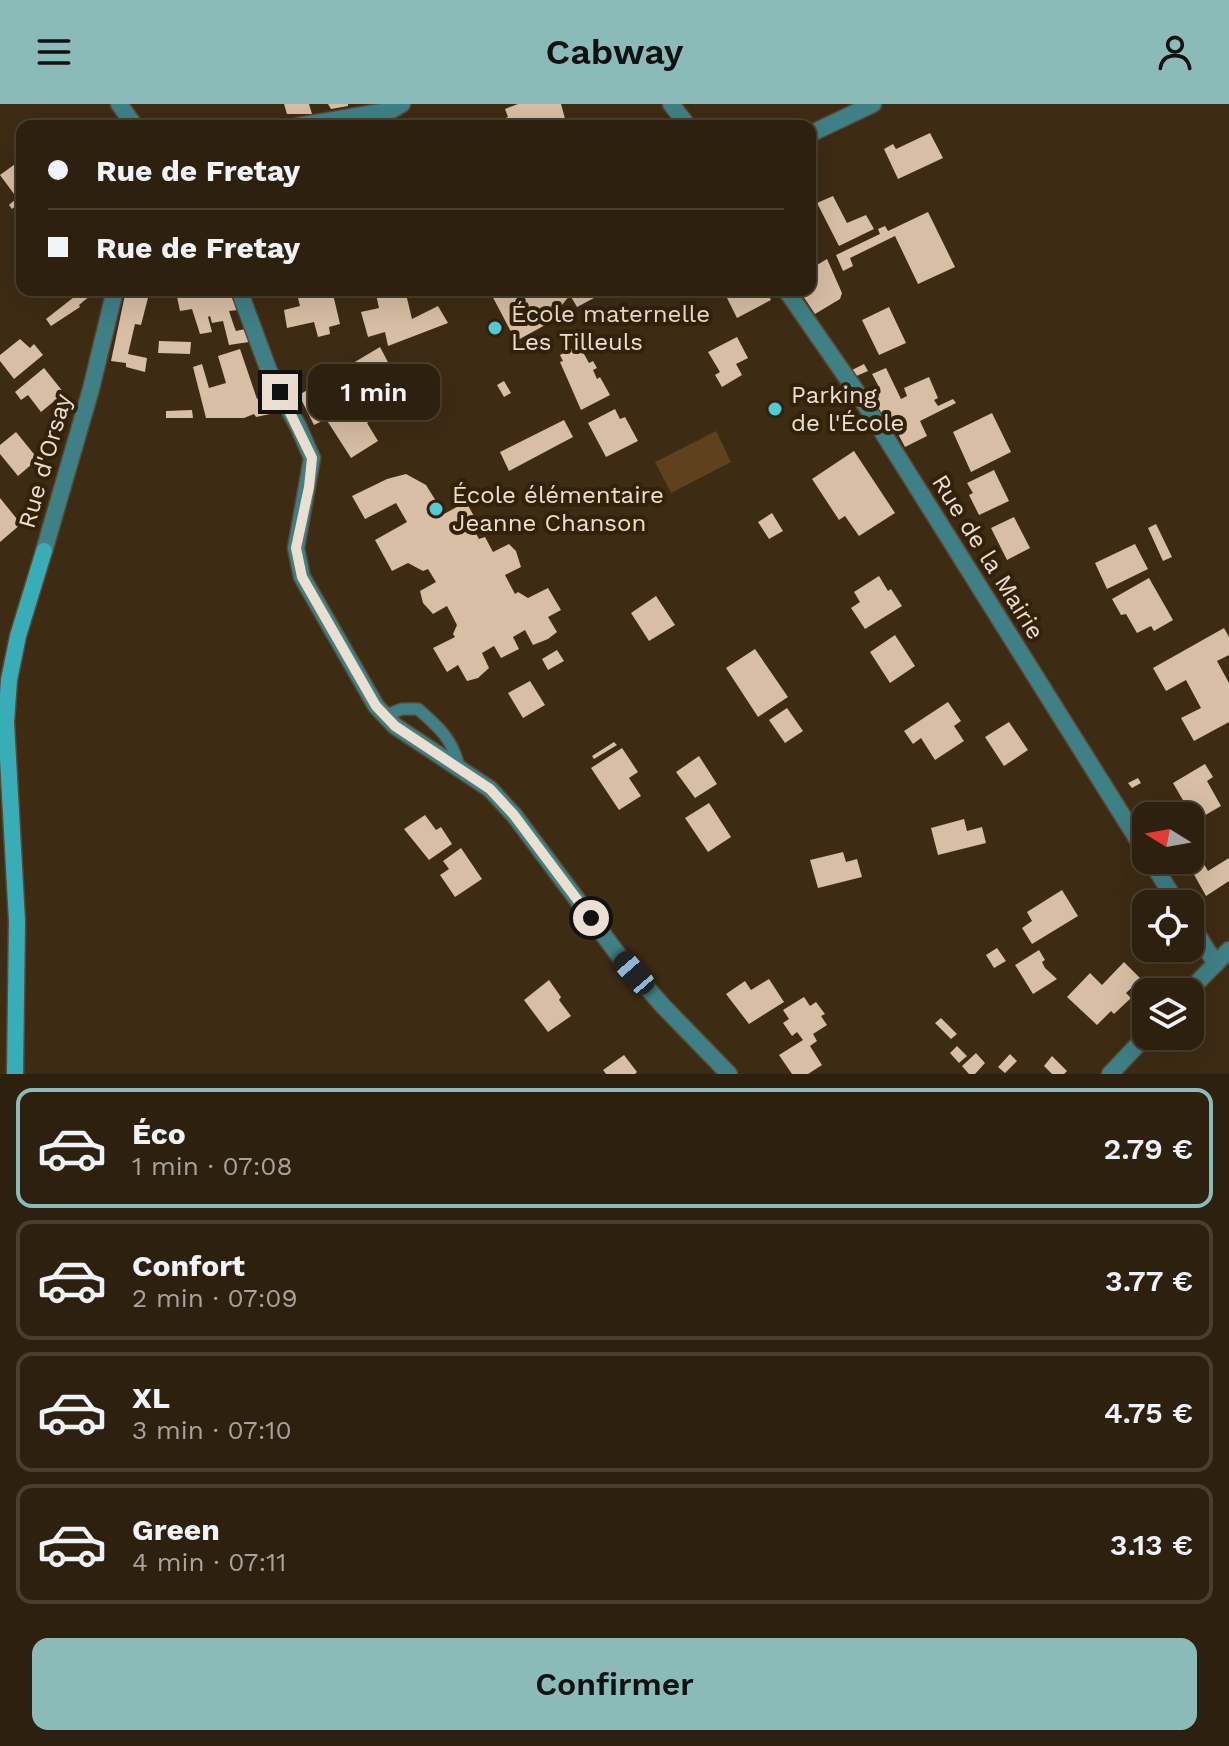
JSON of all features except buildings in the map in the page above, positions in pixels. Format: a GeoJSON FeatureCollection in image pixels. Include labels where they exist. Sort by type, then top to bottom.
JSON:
{"type":"FeatureCollection","features":[{"type":"Feature","properties":{"kind":"main road","name":"Rue d'Orsay"},"geometry":{"type":"LineString","coordinates":[[15,1074],[17,921],[6,722],[9,680],[18,636],[44,551]]}},
{"type":"Feature","properties":{"kind":"street"},"geometry":{"type":"LineString","coordinates":[[333,120],[392,110],[402,104]]}},
{"type":"Feature","properties":{"kind":"street"},"geometry":{"type":"LineString","coordinates":[[671,104],[683,120]]}},
{"type":"Feature","properties":{"kind":"street"},"geometry":{"type":"LineString","coordinates":[[816,131],[873,104]]}},
{"type":"Feature","properties":{"kind":"street","name":"Rue d'Orsay"},"geometry":{"type":"LineString","coordinates":[[44,551],[91,389],[114,296]]}},
{"type":"Feature","properties":{"kind":"street"},"geometry":{"type":"LineString","coordinates":[[241,296],[269,371],[312,458],[296,548],[302,577],[376,706],[395,726],[490,789],[514,815],[620,957],[729,1074]]}},
{"type":"Feature","properties":{"kind":"street","name":"Rue de la Mairie"},"geometry":{"type":"LineString","coordinates":[[790,296],[863,401],[1132,831]]}},
{"type":"Feature","properties":{"kind":"street"},"geometry":{"type":"LineString","coordinates":[[1204,945],[1216,964]]}},
{"type":"Feature","properties":{"kind":"street"},"geometry":{"type":"LineString","coordinates":[[1202,978],[1229,950]]}},
{"type":"Feature","properties":{"kind":"street"},"geometry":{"type":"LineString","coordinates":[[1110,1074],[1133,1050]]}},
{"type":"Feature","properties":{"kind":"lane"},"geometry":{"type":"LineString","coordinates":[[386,715],[402,709],[418,709],[441,729],[454,746],[461,770]]}},
{"type":"Feature","properties":{"kind":"shaded area"},"geometry":{"type":"Polygon","coordinates":[[[716,431],[731,462],[671,493],[655,462],[716,431]]]}},
{"type":"Feature","properties":{"kind":"place","name":"École maternelle Les Tilleuls"},"geometry":{"type":"Point","coordinates":[495,328]}},
{"type":"Feature","properties":{"kind":"place","name":"Parking de l'École"},"geometry":{"type":"Point","coordinates":[775,409]}},
{"type":"Feature","properties":{"kind":"place","name":"École élémentaire Jeanne Chanson"},"geometry":{"type":"Point","coordinates":[436,509]}},
{"type":"Feature","properties":{"kind":"route"},"geometry":{"type":"LineString","coordinates":[[280,392],[312,458],[296,548],[302,577],[376,706],[395,726],[490,789],[514,815],[591,918]]}}]}
